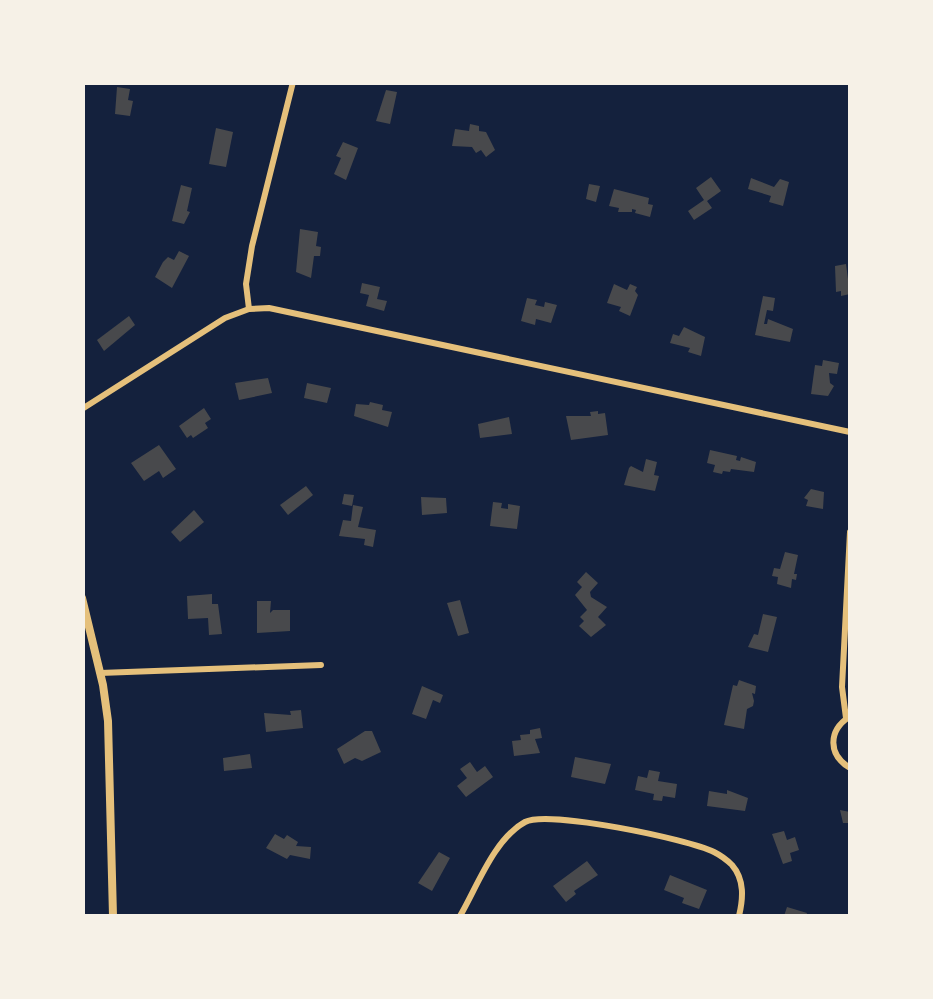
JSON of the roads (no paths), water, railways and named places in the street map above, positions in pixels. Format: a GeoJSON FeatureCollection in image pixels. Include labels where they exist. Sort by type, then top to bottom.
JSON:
{"type":"FeatureCollection","features":[{"type":"Feature","properties":{"kind":"street"},"geometry":{"type":"LineString","coordinates":[[249,309],[246,284],[252,246],[293,82]]}},
{"type":"Feature","properties":{"kind":"street"},"geometry":{"type":"LineString","coordinates":[[82,409],[205,330],[249,309],[282,310],[850,432]]}},
{"type":"Feature","properties":{"kind":"street"},"geometry":{"type":"LineString","coordinates":[[850,532],[842,688],[848,718],[839,724],[832,741],[837,758],[850,768]]}},
{"type":"Feature","properties":{"kind":"street"},"geometry":{"type":"LineString","coordinates":[[82,598],[100,674],[110,760],[113,916]]}},
{"type":"Feature","properties":{"kind":"street"},"geometry":{"type":"LineString","coordinates":[[100,674],[322,665]]}},
{"type":"Feature","properties":{"kind":"street"},"geometry":{"type":"LineString","coordinates":[[460,916],[509,835],[525,822],[542,817],[629,831],[714,852],[729,862],[739,877],[743,895],[739,916]]}}]}
